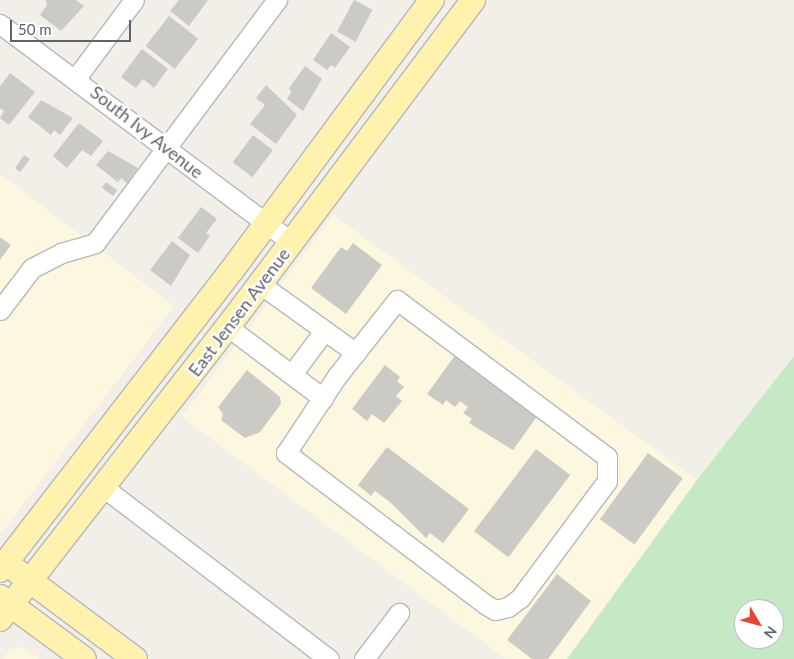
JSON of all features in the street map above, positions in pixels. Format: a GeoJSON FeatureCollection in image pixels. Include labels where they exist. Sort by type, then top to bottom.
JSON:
{"type":"FeatureCollection","features":[{"type":"Feature","properties":{"kind":"main road","name":"East Jensen Avenue"},"geometry":{"type":"LineString","coordinates":[[2,563],[267,224],[432,0]]}},
{"type":"Feature","properties":{"kind":"main road","name":"East Jensen Avenue"},"geometry":{"type":"LineString","coordinates":[[4,607],[30,580],[228,326],[473,0]]}},
{"type":"Feature","properties":{"kind":"main road"},"geometry":{"type":"LineString","coordinates":[[2,563],[30,580],[135,659]]}},
{"type":"Feature","properties":{"kind":"main road"},"geometry":{"type":"LineString","coordinates":[[4,607],[84,659]]}},
{"type":"Feature","properties":{"kind":"street"},"geometry":{"type":"LineString","coordinates":[[76,78],[134,0]]}},
{"type":"Feature","properties":{"kind":"street"},"geometry":{"type":"LineString","coordinates":[[0,310],[32,268],[61,253],[95,243],[277,0]]}},
{"type":"Feature","properties":{"kind":"street","name":"South Ivy Avenue"},"geometry":{"type":"LineString","coordinates":[[0,24],[76,78],[292,242]]}},
{"type":"Feature","properties":{"kind":"street"},"geometry":{"type":"LineString","coordinates":[[260,284],[356,353]]}},
{"type":"Feature","properties":{"kind":"street"},"geometry":{"type":"LineString","coordinates":[[397,300],[600,449],[607,457],[607,481],[520,598],[508,607],[495,610],[286,453],[356,353],[397,300]]}},
{"type":"Feature","properties":{"kind":"street"},"geometry":{"type":"LineString","coordinates":[[228,326],[323,398]]}},
{"type":"Feature","properties":{"kind":"street"},"geometry":{"type":"LineString","coordinates":[[292,374],[324,330]]}},
{"type":"Feature","properties":{"kind":"street"},"geometry":{"type":"LineString","coordinates":[[103,487],[329,659]]}},
{"type":"Feature","properties":{"kind":"street"},"geometry":{"type":"LineString","coordinates":[[364,659],[399,613]]}},
{"type":"Feature","properties":{"kind":"shaded area"},"geometry":{"type":"Polygon","coordinates":[[[0,174],[174,306],[2,532],[0,532],[0,174]]]}},
{"type":"Feature","properties":{"kind":"shaded area"},"geometry":{"type":"Polygon","coordinates":[[[333,215],[697,480],[567,659],[506,659],[182,417],[333,215]]]}},
{"type":"Feature","properties":{"kind":"shaded area"},"geometry":{"type":"Polygon","coordinates":[[[21,647],[40,659],[2,659],[10,650],[21,647]]]}},
{"type":"Feature","properties":{"kind":"green space"},"geometry":{"type":"Polygon","coordinates":[[[794,356],[794,659],[567,659],[697,480],[794,356]]]}},
{"type":"Feature","properties":{"kind":"building"},"geometry":{"type":"Polygon","coordinates":[[[46,0],[76,0],[84,6],[61,31],[40,15],[47,5],[46,0]]]}},
{"type":"Feature","properties":{"kind":"building"},"geometry":{"type":"Polygon","coordinates":[[[179,0],[208,0],[189,26],[170,11],[179,0]]]}},
{"type":"Feature","properties":{"kind":"building"},"geometry":{"type":"Polygon","coordinates":[[[354,0],[373,10],[356,42],[337,32],[354,0]]]}},
{"type":"Feature","properties":{"kind":"building"},"geometry":{"type":"Polygon","coordinates":[[[169,16],[198,39],[175,69],[146,46],[169,16]]]}},
{"type":"Feature","properties":{"kind":"building"},"geometry":{"type":"Polygon","coordinates":[[[331,33],[350,47],[335,68],[331,65],[327,70],[313,60],[331,33]]]}},
{"type":"Feature","properties":{"kind":"building"},"geometry":{"type":"Polygon","coordinates":[[[142,49],[168,69],[154,88],[143,79],[136,88],[121,77],[142,49]]]}},
{"type":"Feature","properties":{"kind":"building"},"geometry":{"type":"Polygon","coordinates":[[[305,66],[322,79],[303,111],[287,99],[291,92],[289,88],[305,66]]]}},
{"type":"Feature","properties":{"kind":"building"},"geometry":{"type":"Polygon","coordinates":[[[10,73],[35,92],[9,125],[0,118],[4,111],[0,108],[0,86],[10,73]]]}},
{"type":"Feature","properties":{"kind":"building"},"geometry":{"type":"Polygon","coordinates":[[[266,85],[297,115],[276,144],[250,124],[265,105],[256,98],[266,85]]]}},
{"type":"Feature","properties":{"kind":"building"},"geometry":{"type":"Polygon","coordinates":[[[41,100],[73,118],[60,135],[54,130],[51,135],[28,117],[41,100]]]}},
{"type":"Feature","properties":{"kind":"building"},"geometry":{"type":"Polygon","coordinates":[[[79,123],[103,141],[91,156],[82,150],[67,168],[53,156],[79,123]]]}},
{"type":"Feature","properties":{"kind":"building"},"geometry":{"type":"Polygon","coordinates":[[[253,135],[273,150],[253,177],[233,162],[253,135]]]}},
{"type":"Feature","properties":{"kind":"building"},"geometry":{"type":"Polygon","coordinates":[[[108,151],[138,168],[127,183],[121,178],[118,182],[96,165],[108,151]]]}},
{"type":"Feature","properties":{"kind":"building"},"geometry":{"type":"Polygon","coordinates":[[[24,155],[30,159],[20,172],[15,168],[24,155]]]}},
{"type":"Feature","properties":{"kind":"building"},"geometry":{"type":"Polygon","coordinates":[[[106,182],[117,190],[113,196],[102,188],[106,182]]]}},
{"type":"Feature","properties":{"kind":"building"},"geometry":{"type":"Polygon","coordinates":[[[201,207],[217,219],[206,233],[210,236],[198,253],[178,238],[201,207]]]}},
{"type":"Feature","properties":{"kind":"building"},"geometry":{"type":"Polygon","coordinates":[[[0,237],[11,245],[0,260],[0,237]]]}},
{"type":"Feature","properties":{"kind":"building"},"geometry":{"type":"Polygon","coordinates":[[[172,241],[190,255],[171,286],[150,270],[172,241]]]}},
{"type":"Feature","properties":{"kind":"building"},"geometry":{"type":"Polygon","coordinates":[[[353,243],[382,265],[346,314],[311,288],[341,247],[347,251],[353,243]]]}},
{"type":"Feature","properties":{"kind":"building"},"geometry":{"type":"Polygon","coordinates":[[[456,354],[538,415],[513,450],[469,423],[472,419],[463,413],[468,407],[460,401],[455,407],[446,400],[443,405],[427,394],[456,354]]]}},
{"type":"Feature","properties":{"kind":"building"},"geometry":{"type":"Polygon","coordinates":[[[385,365],[400,377],[397,381],[404,387],[396,396],[402,401],[384,423],[372,414],[367,421],[352,409],[385,365]]]}},
{"type":"Feature","properties":{"kind":"building"},"geometry":{"type":"Polygon","coordinates":[[[247,370],[280,397],[281,404],[260,432],[245,438],[221,420],[223,414],[218,407],[247,370]]]}},
{"type":"Feature","properties":{"kind":"building"},"geometry":{"type":"Polygon","coordinates":[[[387,447],[469,509],[443,543],[430,533],[426,538],[390,502],[375,491],[371,496],[358,485],[387,447]]]}},
{"type":"Feature","properties":{"kind":"building"},"geometry":{"type":"Polygon","coordinates":[[[536,449],[570,475],[508,557],[474,531],[536,449]]]}},
{"type":"Feature","properties":{"kind":"building"},"geometry":{"type":"Polygon","coordinates":[[[648,453],[683,478],[635,545],[600,519],[648,453]]]}},
{"type":"Feature","properties":{"kind":"building"},"geometry":{"type":"Polygon","coordinates":[[[557,574],[591,601],[548,659],[532,659],[507,640],[557,574]]]}}]}
